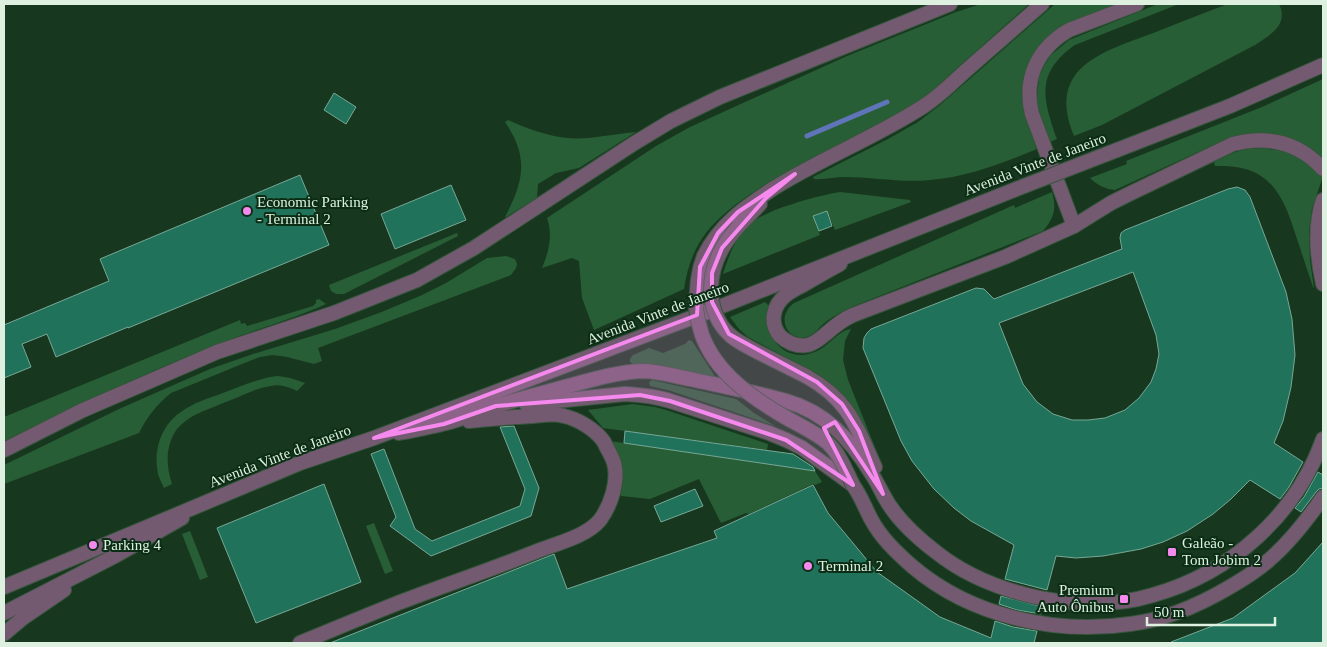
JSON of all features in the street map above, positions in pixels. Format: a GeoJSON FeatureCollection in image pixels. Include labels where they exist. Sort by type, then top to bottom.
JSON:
{"type":"FeatureCollection","features":[{"type":"Feature","properties":{"kind":"street"},"geometry":{"type":"LineString","coordinates":[[4,450],[81,411],[217,352],[334,313],[417,280],[474,248],[671,121],[720,96],[950,4]]}},
{"type":"Feature","properties":{"kind":"street"},"geometry":{"type":"LineString","coordinates":[[1042,4],[926,104],[901,120],[795,174],[734,224],[718,233],[700,268],[697,280],[696,308],[702,335],[719,364],[739,386],[759,401],[818,435],[828,443],[835,451],[877,530],[895,551],[925,577],[966,601],[1020,620],[1063,626],[1098,627],[1156,619],[1185,609],[1212,597],[1238,582],[1268,561],[1300,528],[1323,497]]}},
{"type":"Feature","properties":{"kind":"street"},"geometry":{"type":"LineString","coordinates":[[1074,226],[1032,114],[1029,94],[1033,72],[1043,52],[1069,30],[1137,4]]}},
{"type":"Feature","properties":{"kind":"street","name":"Avenida Vinte de Janeiro"},"geometry":{"type":"LineString","coordinates":[[4,587],[300,463],[374,438],[712,310],[1230,106],[1323,65]]}},
{"type":"Feature","properties":{"kind":"street"},"geometry":{"type":"LineString","coordinates":[[866,248],[786,295],[778,304],[773,319],[782,338],[795,345],[809,345],[853,315],[1006,257],[1074,226],[1111,203],[1233,144],[1256,140],[1278,141],[1309,156],[1323,169]]}},
{"type":"Feature","properties":{"kind":"street"},"geometry":{"type":"LineString","coordinates":[[1323,200],[1319,217],[1318,257],[1323,284]]}},
{"type":"Feature","properties":{"kind":"street"},"geometry":{"type":"LineString","coordinates":[[734,224],[716,261],[712,274],[712,302],[715,314],[729,334],[743,344],[806,376],[825,388],[842,404],[850,414],[875,467],[883,494]]}},
{"type":"Feature","properties":{"kind":"street"},"geometry":{"type":"LineString","coordinates":[[444,424],[534,395],[593,380],[635,372],[655,372],[787,401],[815,413],[838,430],[871,472],[888,504],[899,519],[938,554],[992,585],[1019,594],[1058,601],[1084,603],[1129,600],[1152,596],[1178,587],[1225,563],[1248,546],[1276,520],[1306,476],[1323,439]]}},
{"type":"Feature","properties":{"kind":"street"},"geometry":{"type":"LineString","coordinates":[[496,406],[625,394],[654,396],[786,440],[810,453],[856,489]]}},
{"type":"Feature","properties":{"kind":"street"},"geometry":{"type":"LineString","coordinates":[[300,643],[396,604],[582,534],[599,520],[607,508],[615,484],[614,463],[603,440],[595,432],[573,419],[556,415],[444,424],[374,438]]}},
{"type":"Feature","properties":{"kind":"street"},"geometry":{"type":"LineString","coordinates":[[4,612],[115,556],[216,498]]}},
{"type":"Feature","properties":{"kind":"street"},"geometry":{"type":"LineString","coordinates":[[4,634],[24,618],[115,556]]}},
{"type":"Feature","properties":{"kind":"highlighted area"},"geometry":{"type":"Polygon","coordinates":[[[795,174],[766,198],[722,248],[712,273],[712,302],[729,334],[817,382],[842,404],[859,431],[883,494],[835,422],[824,428],[853,485],[786,440],[670,401],[640,395],[496,406],[444,424],[374,438],[697,315],[700,267],[718,233],[738,212],[795,174]]]}},
{"type":"Feature","properties":{"kind":"green space"},"geometry":{"type":"Polygon","coordinates":[[[981,4],[1029,4],[935,88],[912,106],[873,129],[793,168],[729,210],[711,227],[697,246],[689,267],[684,289],[594,330],[582,298],[579,261],[572,258],[542,268],[547,256],[549,243],[550,231],[547,218],[656,146],[690,127],[847,56],[956,12],[981,4]]]}},
{"type":"Feature","properties":{"kind":"green space"},"geometry":{"type":"Polygon","coordinates":[[[1055,4],[1125,4],[1068,26],[1025,76],[1023,93],[1024,113],[1037,149],[985,169],[958,176],[930,180],[908,181],[856,177],[814,179],[813,177],[918,122],[1055,4]]]}},
{"type":"Feature","properties":{"kind":"green space"},"geometry":{"type":"Polygon","coordinates":[[[1158,4],[1179,4],[1075,45],[1062,55],[1053,66],[1048,76],[1046,99],[1057,139],[1050,142],[1038,109],[1037,97],[1039,77],[1051,55],[1069,40],[1158,4]]]}},
{"type":"Feature","properties":{"kind":"green space"},"geometry":{"type":"Polygon","coordinates":[[[1228,4],[1279,4],[1282,18],[1280,24],[1272,33],[1255,45],[1102,125],[1074,136],[1067,113],[1068,89],[1076,74],[1083,67],[1113,48],[1228,4]]]}},
{"type":"Feature","properties":{"kind":"green space"},"geometry":{"type":"Polygon","coordinates":[[[1323,79],[1323,176],[1312,209],[1309,231],[1310,260],[1314,288],[1291,220],[1285,206],[1270,183],[1260,175],[1248,170],[1215,166],[1214,162],[1242,150],[1257,148],[1274,150],[1277,134],[1250,134],[1224,140],[1115,190],[1101,186],[1090,178],[1127,164],[1126,161],[1262,107],[1323,79]]]}},
{"type":"Feature","properties":{"kind":"green space"},"geometry":{"type":"Polygon","coordinates":[[[508,120],[537,131],[567,138],[592,138],[636,132],[579,168],[556,173],[538,184],[537,198],[505,217],[520,180],[521,169],[518,147],[505,122],[508,120]]]}},
{"type":"Feature","properties":{"kind":"green space"},"geometry":{"type":"Polygon","coordinates":[[[840,192],[910,200],[911,202],[835,230],[827,211],[813,216],[820,235],[723,274],[737,239],[754,221],[791,204],[840,192]]]}},
{"type":"Feature","properties":{"kind":"green space"},"geometry":{"type":"Polygon","coordinates":[[[1052,192],[1054,213],[1043,231],[854,306],[830,319],[809,336],[795,336],[786,328],[785,316],[788,309],[794,303],[1014,205],[1015,208],[1052,192]]]}},
{"type":"Feature","properties":{"kind":"green space"},"geometry":{"type":"Polygon","coordinates":[[[457,233],[458,236],[344,294],[336,294],[331,291],[329,285],[457,233]]]}},
{"type":"Feature","properties":{"kind":"green space"},"geometry":{"type":"Polygon","coordinates":[[[506,256],[515,259],[517,264],[511,275],[318,348],[322,361],[314,364],[273,355],[247,362],[171,393],[153,411],[139,433],[4,484],[4,465],[119,409],[210,369],[379,313],[446,283],[487,258],[506,256]]]}},
{"type":"Feature","properties":{"kind":"green space"},"geometry":{"type":"Polygon","coordinates":[[[319,299],[326,304],[170,364],[4,441],[4,417],[240,320],[241,324],[245,323],[247,326],[313,306],[316,300],[319,299]]]}},
{"type":"Feature","properties":{"kind":"green space"},"geometry":{"type":"Polygon","coordinates":[[[765,302],[769,306],[768,322],[771,336],[783,350],[789,353],[801,355],[814,352],[825,346],[840,333],[851,329],[845,341],[843,360],[848,380],[876,450],[823,379],[748,337],[730,317],[765,302]]]}},
{"type":"Feature","properties":{"kind":"green space"},"geometry":{"type":"Polygon","coordinates":[[[689,340],[692,341],[716,378],[655,364],[633,364],[630,362],[633,355],[649,348],[663,353],[685,344],[689,340]]]}},
{"type":"Feature","properties":{"kind":"green space"},"geometry":{"type":"Polygon","coordinates":[[[278,376],[305,383],[297,391],[278,385],[256,390],[200,413],[181,425],[170,442],[168,463],[172,484],[164,488],[158,474],[158,448],[164,431],[174,417],[201,401],[257,380],[278,376]]]}},
{"type":"Feature","properties":{"kind":"green space"},"geometry":{"type":"Polygon","coordinates":[[[652,380],[736,399],[775,426],[671,391],[650,386],[649,382],[652,380]]]}},
{"type":"Feature","properties":{"kind":"green space"},"geometry":{"type":"Polygon","coordinates":[[[633,404],[666,410],[768,444],[767,450],[603,428],[588,410],[633,404]]]}},
{"type":"Feature","properties":{"kind":"green space"},"geometry":{"type":"Polygon","coordinates":[[[610,441],[815,471],[822,482],[813,484],[749,514],[746,513],[721,523],[699,479],[650,499],[621,496],[622,477],[610,441]]]}},
{"type":"Feature","properties":{"kind":"green space"},"geometry":{"type":"Polygon","coordinates":[[[374,523],[393,571],[385,574],[366,526],[374,523]]]}},
{"type":"Feature","properties":{"kind":"green space"},"geometry":{"type":"Polygon","coordinates":[[[190,531],[208,577],[200,580],[182,534],[190,531]]]}},
{"type":"Feature","properties":{"kind":"building"},"geometry":{"type":"Polygon","coordinates":[[[334,93],[356,107],[346,124],[324,110],[334,93]]]}},
{"type":"Feature","properties":{"kind":"building"},"geometry":{"type":"Polygon","coordinates":[[[300,175],[329,245],[56,357],[47,334],[22,344],[31,367],[4,378],[4,325],[109,281],[100,259],[300,175]]]}},
{"type":"Feature","properties":{"kind":"building"},"geometry":{"type":"Polygon","coordinates":[[[451,185],[466,220],[395,249],[381,214],[451,185]]]}},
{"type":"Feature","properties":{"kind":"building"},"geometry":{"type":"Polygon","coordinates":[[[1237,187],[1245,190],[1250,197],[1286,292],[1292,319],[1295,355],[1291,387],[1283,421],[1274,443],[1303,462],[1289,487],[1280,499],[1250,480],[1213,514],[1187,531],[1163,542],[1141,549],[1103,556],[1076,558],[1056,556],[1047,590],[1005,579],[1014,545],[971,521],[954,508],[934,489],[912,461],[901,441],[863,348],[864,338],[871,329],[976,288],[984,289],[994,299],[1122,249],[1120,238],[1121,233],[1125,230],[1237,187]],[[1133,272],[999,323],[1023,384],[1037,402],[1053,414],[1072,420],[1105,418],[1125,410],[1139,398],[1151,382],[1156,369],[1159,354],[1156,335],[1133,272]]]}},
{"type":"Feature","properties":{"kind":"building"},"geometry":{"type":"Polygon","coordinates":[[[827,211],[832,226],[819,231],[813,216],[827,211]]]}},
{"type":"Feature","properties":{"kind":"building"},"geometry":{"type":"Polygon","coordinates":[[[514,426],[539,488],[531,516],[431,556],[390,526],[396,517],[371,454],[384,449],[415,529],[432,541],[520,506],[525,489],[500,427],[514,426]]]}},
{"type":"Feature","properties":{"kind":"building"},"geometry":{"type":"Polygon","coordinates":[[[625,431],[793,454],[813,467],[815,471],[624,443],[625,431]]]}},
{"type":"Feature","properties":{"kind":"building"},"geometry":{"type":"Polygon","coordinates":[[[1318,472],[1323,475],[1323,488],[1316,492],[1301,512],[1295,508],[1304,497],[1318,472]]]}},
{"type":"Feature","properties":{"kind":"building"},"geometry":{"type":"Polygon","coordinates":[[[324,484],[361,582],[256,623],[217,528],[324,484]]]}},
{"type":"Feature","properties":{"kind":"building"},"geometry":{"type":"Polygon","coordinates":[[[813,485],[828,513],[877,572],[940,617],[991,638],[995,621],[1013,627],[1037,631],[1034,643],[330,643],[554,554],[567,589],[717,538],[714,531],[813,485]]]}},
{"type":"Feature","properties":{"kind":"building"},"geometry":{"type":"Polygon","coordinates":[[[695,489],[703,506],[661,522],[654,506],[695,489]]]}},
{"type":"Feature","properties":{"kind":"building"},"geometry":{"type":"Polygon","coordinates":[[[1323,542],[1323,643],[1171,643],[1233,618],[1295,573],[1323,542]]]}},
{"type":"Feature","properties":{"kind":"building"},"geometry":{"type":"Polygon","coordinates":[[[1001,596],[1043,607],[1041,614],[1017,610],[999,604],[1001,596]]]}},
{"type":"Feature","properties":{"kind":"waterway"},"geometry":{"type":"LineString","coordinates":[[807,136],[887,102]]}},
{"type":"Feature","properties":{"kind":"place","name":"Economic Parking - Terminal 2"},"geometry":{"type":"Point","coordinates":[247,211]}},
{"type":"Feature","properties":{"kind":"place","name":"Parking 4"},"geometry":{"type":"Point","coordinates":[93,545]}},
{"type":"Feature","properties":{"kind":"place","name":"Galeão - Tom Jobim 2"},"geometry":{"type":"Point","coordinates":[1172,552]}},
{"type":"Feature","properties":{"kind":"place","name":"Terminal 2"},"geometry":{"type":"Point","coordinates":[808,566]}},
{"type":"Feature","properties":{"kind":"place","name":"Premium Auto Ônibus"},"geometry":{"type":"Point","coordinates":[1124,599]}}]}
